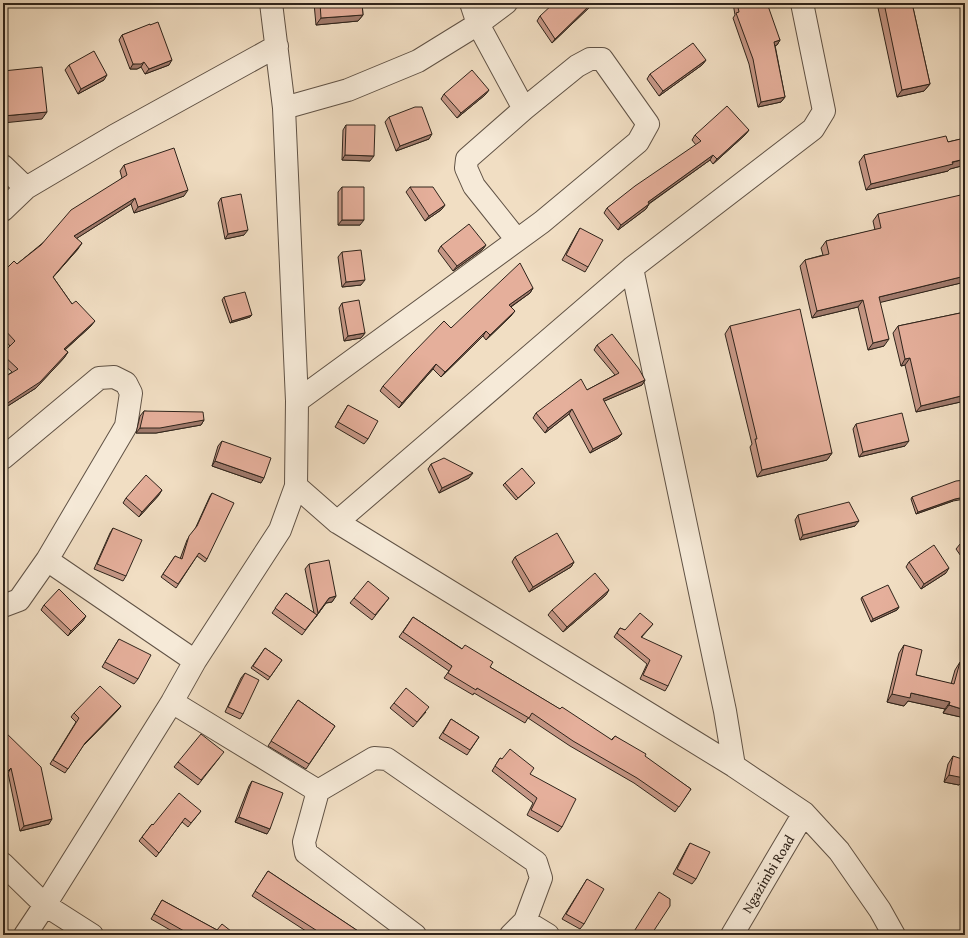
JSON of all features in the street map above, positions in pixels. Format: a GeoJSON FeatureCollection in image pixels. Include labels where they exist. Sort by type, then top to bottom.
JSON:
{"type":"FeatureCollection","features":[{"type":"Feature","properties":{"kind":"street"},"geometry":{"type":"LineString","coordinates":[[25,935],[172,702],[195,662],[280,530],[296,486],[297,401],[284,108],[271,3]]}},
{"type":"Feature","properties":{"kind":"street"},"geometry":{"type":"LineString","coordinates":[[471,3],[478,24],[524,109]]}},
{"type":"Feature","properties":{"kind":"street"},"geometry":{"type":"LineString","coordinates":[[284,108],[348,90],[418,61],[478,24],[506,3]]}},
{"type":"Feature","properties":{"kind":"street"},"geometry":{"type":"LineString","coordinates":[[337,522],[632,268],[813,129],[824,111],[802,3]]}},
{"type":"Feature","properties":{"kind":"street"},"geometry":{"type":"LineString","coordinates":[[3,210],[26,188],[114,136],[276,46]]}},
{"type":"Feature","properties":{"kind":"street"},"geometry":{"type":"LineString","coordinates":[[297,401],[542,222],[638,142],[648,124],[602,59],[590,59],[577,66],[524,109],[467,159],[466,168],[474,186],[517,240]]}},
{"type":"Feature","properties":{"kind":"street"},"geometry":{"type":"LineString","coordinates":[[3,166],[26,188]]}},
{"type":"Feature","properties":{"kind":"street"},"geometry":{"type":"LineString","coordinates":[[632,268],[725,711],[734,766]]}},
{"type":"Feature","properties":{"kind":"street"},"geometry":{"type":"LineString","coordinates":[[3,458],[99,378],[114,377],[126,383],[131,393],[126,426],[47,560],[19,600],[3,606]]}},
{"type":"Feature","properties":{"kind":"street"},"geometry":{"type":"LineString","coordinates":[[296,486],[337,522],[734,766],[804,814],[840,851],[880,910],[894,935]]}},
{"type":"Feature","properties":{"kind":"street"},"geometry":{"type":"LineString","coordinates":[[47,560],[195,662]]}},
{"type":"Feature","properties":{"kind":"street"},"geometry":{"type":"LineString","coordinates":[[172,702],[318,791]]}},
{"type":"Feature","properties":{"kind":"street"},"geometry":{"type":"LineString","coordinates":[[415,935],[306,854],[304,842],[318,791],[374,758],[387,759],[536,862],[541,878],[518,928],[548,935]]}},
{"type":"Feature","properties":{"kind":"street","name":"Ngazimbi Road"},"geometry":{"type":"LineString","coordinates":[[732,935],[804,814]]}},
{"type":"Feature","properties":{"kind":"street"},"geometry":{"type":"LineString","coordinates":[[3,864],[45,905],[92,935]]}},
{"type":"Feature","properties":{"kind":"building"},"geometry":{"type":"Polygon","coordinates":[[[320,3],[362,3],[363,15],[321,18],[320,3]]]}},
{"type":"Feature","properties":{"kind":"building"},"geometry":{"type":"Polygon","coordinates":[[[554,3],[592,3],[555,39],[540,16],[554,3]]]}},
{"type":"Feature","properties":{"kind":"building"},"geometry":{"type":"Polygon","coordinates":[[[737,3],[759,3],[759,5],[767,3],[780,40],[774,42],[785,97],[761,102],[753,59],[736,13],[739,12],[737,3]]]}},
{"type":"Feature","properties":{"kind":"building"},"geometry":{"type":"Polygon","coordinates":[[[884,3],[912,3],[930,84],[902,90],[884,3]]]}},
{"type":"Feature","properties":{"kind":"building"},"geometry":{"type":"Polygon","coordinates":[[[158,22],[172,60],[149,69],[144,62],[141,64],[133,64],[122,35],[158,22]]]}},
{"type":"Feature","properties":{"kind":"building"},"geometry":{"type":"Polygon","coordinates":[[[693,43],[706,60],[663,91],[650,74],[693,43]]]}},
{"type":"Feature","properties":{"kind":"building"},"geometry":{"type":"Polygon","coordinates":[[[94,51],[107,75],[81,89],[69,65],[94,51]]]}},
{"type":"Feature","properties":{"kind":"building"},"geometry":{"type":"Polygon","coordinates":[[[42,67],[47,112],[3,116],[3,71],[42,67]]]}},
{"type":"Feature","properties":{"kind":"building"},"geometry":{"type":"Polygon","coordinates":[[[472,70],[489,90],[461,113],[444,94],[472,70]]]}},
{"type":"Feature","properties":{"kind":"building"},"geometry":{"type":"Polygon","coordinates":[[[727,106],[749,130],[717,159],[713,155],[648,202],[649,204],[621,225],[607,208],[635,186],[701,141],[695,135],[727,106]]]}},
{"type":"Feature","properties":{"kind":"building"},"geometry":{"type":"Polygon","coordinates":[[[415,107],[422,107],[432,134],[400,146],[389,117],[415,107]]]}},
{"type":"Feature","properties":{"kind":"building"},"geometry":{"type":"Polygon","coordinates":[[[346,125],[375,125],[374,156],[345,155],[346,125]]]}},
{"type":"Feature","properties":{"kind":"building"},"geometry":{"type":"Polygon","coordinates":[[[946,136],[948,142],[965,138],[965,159],[952,162],[953,164],[871,184],[864,155],[946,136]]]}},
{"type":"Feature","properties":{"kind":"building"},"geometry":{"type":"Polygon","coordinates":[[[174,148],[188,190],[138,207],[135,198],[74,236],[82,243],[53,277],[72,304],[76,301],[95,321],[64,349],[68,352],[40,382],[3,406],[3,378],[18,369],[3,355],[3,353],[15,341],[3,328],[3,272],[14,261],[17,264],[41,245],[71,210],[127,175],[124,165],[174,148]]]}},
{"type":"Feature","properties":{"kind":"building"},"geometry":{"type":"Polygon","coordinates":[[[342,187],[364,187],[364,220],[342,220],[342,187]]]}},
{"type":"Feature","properties":{"kind":"building"},"geometry":{"type":"Polygon","coordinates":[[[410,187],[433,187],[445,205],[429,216],[410,187]]]}},
{"type":"Feature","properties":{"kind":"building"},"geometry":{"type":"Polygon","coordinates":[[[241,194],[248,230],[228,234],[221,198],[241,194]]]}},
{"type":"Feature","properties":{"kind":"building"},"geometry":{"type":"Polygon","coordinates":[[[965,194],[965,276],[879,297],[889,339],[873,343],[863,300],[817,311],[805,260],[829,254],[826,241],[881,228],[878,214],[965,194]]]}},
{"type":"Feature","properties":{"kind":"building"},"geometry":{"type":"Polygon","coordinates":[[[469,224],[486,245],[457,266],[441,246],[469,224]]]}},
{"type":"Feature","properties":{"kind":"building"},"geometry":{"type":"Polygon","coordinates":[[[580,228],[603,240],[588,267],[566,255],[580,228]]]}},
{"type":"Feature","properties":{"kind":"building"},"geometry":{"type":"Polygon","coordinates":[[[361,250],[365,280],[346,282],[342,252],[361,250]]]}},
{"type":"Feature","properties":{"kind":"building"},"geometry":{"type":"Polygon","coordinates":[[[520,263],[533,288],[509,305],[515,311],[490,335],[486,331],[445,372],[436,364],[402,403],[383,386],[444,321],[451,328],[520,263]]]}},
{"type":"Feature","properties":{"kind":"building"},"geometry":{"type":"Polygon","coordinates":[[[245,292],[252,315],[232,321],[224,297],[245,292]]]}},
{"type":"Feature","properties":{"kind":"building"},"geometry":{"type":"Polygon","coordinates":[[[359,300],[365,333],[348,336],[342,303],[359,300]]]}},
{"type":"Feature","properties":{"kind":"building"},"geometry":{"type":"Polygon","coordinates":[[[800,309],[832,453],[762,470],[755,439],[757,439],[730,326],[800,309]]]}},
{"type":"Feature","properties":{"kind":"building"},"geometry":{"type":"Polygon","coordinates":[[[965,312],[965,395],[921,406],[910,358],[905,359],[898,326],[965,312]]]}},
{"type":"Feature","properties":{"kind":"building"},"geometry":{"type":"Polygon","coordinates":[[[612,334],[639,369],[645,380],[603,399],[622,434],[593,449],[572,409],[548,428],[536,413],[581,379],[587,390],[619,373],[597,345],[612,334]]]}},
{"type":"Feature","properties":{"kind":"building"},"geometry":{"type":"Polygon","coordinates":[[[348,405],[378,421],[368,439],[338,422],[348,405]]]}},
{"type":"Feature","properties":{"kind":"building"},"geometry":{"type":"Polygon","coordinates":[[[144,411],[203,412],[204,420],[160,428],[140,428],[144,411]]]}},
{"type":"Feature","properties":{"kind":"building"},"geometry":{"type":"Polygon","coordinates":[[[902,413],[909,441],[863,452],[856,424],[902,413]]]}},
{"type":"Feature","properties":{"kind":"building"},"geometry":{"type":"Polygon","coordinates":[[[222,441],[271,458],[264,478],[215,461],[222,441]]]}},
{"type":"Feature","properties":{"kind":"building"},"geometry":{"type":"Polygon","coordinates":[[[444,458],[473,473],[442,488],[431,464],[444,458]]]}},
{"type":"Feature","properties":{"kind":"building"},"geometry":{"type":"Polygon","coordinates":[[[522,468],[535,483],[518,498],[505,483],[522,468]]]}},
{"type":"Feature","properties":{"kind":"building"},"geometry":{"type":"Polygon","coordinates":[[[146,475],[162,490],[142,512],[126,498],[146,475]]]}},
{"type":"Feature","properties":{"kind":"building"},"geometry":{"type":"Polygon","coordinates":[[[965,480],[965,497],[918,512],[912,497],[956,481],[965,480]]]}},
{"type":"Feature","properties":{"kind":"building"},"geometry":{"type":"Polygon","coordinates":[[[212,493],[234,503],[207,559],[199,553],[178,584],[163,574],[175,556],[182,559],[189,536],[197,526],[212,493]]]}},
{"type":"Feature","properties":{"kind":"building"},"geometry":{"type":"Polygon","coordinates":[[[849,502],[859,521],[803,535],[798,515],[849,502]]]}},
{"type":"Feature","properties":{"kind":"building"},"geometry":{"type":"Polygon","coordinates":[[[113,528],[142,540],[126,576],[97,564],[113,528]]]}},
{"type":"Feature","properties":{"kind":"building"},"geometry":{"type":"Polygon","coordinates":[[[557,533],[574,562],[533,587],[515,557],[557,533]]]}},
{"type":"Feature","properties":{"kind":"building"},"geometry":{"type":"Polygon","coordinates":[[[965,540],[965,552],[960,544],[965,540]]]}},
{"type":"Feature","properties":{"kind":"building"},"geometry":{"type":"Polygon","coordinates":[[[934,545],[949,568],[924,584],[909,562],[934,545]]]}},
{"type":"Feature","properties":{"kind":"building"},"geometry":{"type":"Polygon","coordinates":[[[329,560],[336,596],[329,598],[318,613],[309,564],[329,560]]]}},
{"type":"Feature","properties":{"kind":"building"},"geometry":{"type":"Polygon","coordinates":[[[595,573],[609,590],[567,627],[552,610],[595,573]]]}},
{"type":"Feature","properties":{"kind":"building"},"geometry":{"type":"Polygon","coordinates":[[[368,581],[389,598],[375,615],[354,598],[368,581]]]}},
{"type":"Feature","properties":{"kind":"building"},"geometry":{"type":"Polygon","coordinates":[[[888,585],[899,607],[873,619],[862,597],[888,585]]]}},
{"type":"Feature","properties":{"kind":"building"},"geometry":{"type":"Polygon","coordinates":[[[59,589],[86,616],[71,631],[44,605],[59,589]]]}},
{"type":"Feature","properties":{"kind":"building"},"geometry":{"type":"Polygon","coordinates":[[[286,593],[317,615],[305,630],[275,608],[286,593]]]}},
{"type":"Feature","properties":{"kind":"building"},"geometry":{"type":"Polygon","coordinates":[[[640,613],[653,624],[641,637],[682,656],[668,686],[643,675],[650,660],[617,633],[620,628],[625,630],[640,613]]]}},
{"type":"Feature","properties":{"kind":"building"},"geometry":{"type":"Polygon","coordinates":[[[413,617],[462,649],[465,645],[493,662],[490,667],[560,709],[562,707],[612,740],[615,736],[646,754],[645,756],[691,789],[679,807],[637,778],[573,741],[532,713],[529,718],[477,688],[476,690],[448,673],[452,666],[403,632],[413,617]]]}},
{"type":"Feature","properties":{"kind":"building"},"geometry":{"type":"Polygon","coordinates":[[[119,639],[151,655],[138,679],[105,662],[119,639]]]}},
{"type":"Feature","properties":{"kind":"building"},"geometry":{"type":"Polygon","coordinates":[[[904,645],[922,650],[916,675],[954,684],[960,662],[965,663],[965,710],[949,705],[950,702],[911,693],[910,698],[892,694],[904,645]]]}},
{"type":"Feature","properties":{"kind":"building"},"geometry":{"type":"Polygon","coordinates":[[[265,648],[282,660],[270,677],[253,666],[265,648]]]}},
{"type":"Feature","properties":{"kind":"building"},"geometry":{"type":"Polygon","coordinates":[[[245,673],[259,680],[243,714],[228,707],[245,673]]]}},
{"type":"Feature","properties":{"kind":"building"},"geometry":{"type":"Polygon","coordinates":[[[100,686],[121,706],[85,743],[68,769],[53,760],[79,718],[74,713],[100,686]]]}},
{"type":"Feature","properties":{"kind":"building"},"geometry":{"type":"Polygon","coordinates":[[[406,688],[429,707],[417,722],[394,703],[406,688]]]}},
{"type":"Feature","properties":{"kind":"building"},"geometry":{"type":"Polygon","coordinates":[[[298,700],[335,726],[309,764],[271,741],[298,700]]]}},
{"type":"Feature","properties":{"kind":"building"},"geometry":{"type":"Polygon","coordinates":[[[451,719],[479,737],[470,750],[443,733],[451,719]]]}},
{"type":"Feature","properties":{"kind":"building"},"geometry":{"type":"Polygon","coordinates":[[[3,730],[41,767],[52,819],[24,826],[11,768],[3,776],[3,730]]]}},
{"type":"Feature","properties":{"kind":"building"},"geometry":{"type":"Polygon","coordinates":[[[201,734],[224,752],[201,780],[178,762],[201,734]]]}},
{"type":"Feature","properties":{"kind":"building"},"geometry":{"type":"Polygon","coordinates":[[[510,749],[534,768],[530,774],[576,799],[562,827],[531,810],[537,798],[495,766],[500,758],[502,759],[510,749]]]}},
{"type":"Feature","properties":{"kind":"building"},"geometry":{"type":"Polygon","coordinates":[[[953,756],[965,760],[964,778],[949,775],[953,756]]]}},
{"type":"Feature","properties":{"kind":"building"},"geometry":{"type":"Polygon","coordinates":[[[252,781],[283,793],[270,829],[239,817],[252,781]]]}},
{"type":"Feature","properties":{"kind":"building"},"geometry":{"type":"Polygon","coordinates":[[[179,793],[201,811],[191,823],[185,818],[159,853],[142,837],[179,793]]]}},
{"type":"Feature","properties":{"kind":"building"},"geometry":{"type":"Polygon","coordinates":[[[690,843],[710,852],[696,879],[677,869],[690,843]]]}},
{"type":"Feature","properties":{"kind":"building"},"geometry":{"type":"Polygon","coordinates":[[[268,871],[364,935],[321,935],[322,934],[255,891],[268,871]]]}},
{"type":"Feature","properties":{"kind":"building"},"geometry":{"type":"Polygon","coordinates":[[[587,879],[604,889],[584,924],[566,914],[587,879]]]}},
{"type":"Feature","properties":{"kind":"building"},"geometry":{"type":"Polygon","coordinates":[[[659,892],[670,899],[670,906],[651,935],[636,935],[633,933],[659,892]]]}},
{"type":"Feature","properties":{"kind":"building"},"geometry":{"type":"Polygon","coordinates":[[[162,900],[217,930],[222,924],[236,935],[198,935],[193,931],[191,935],[154,914],[162,900]]]}}]}
